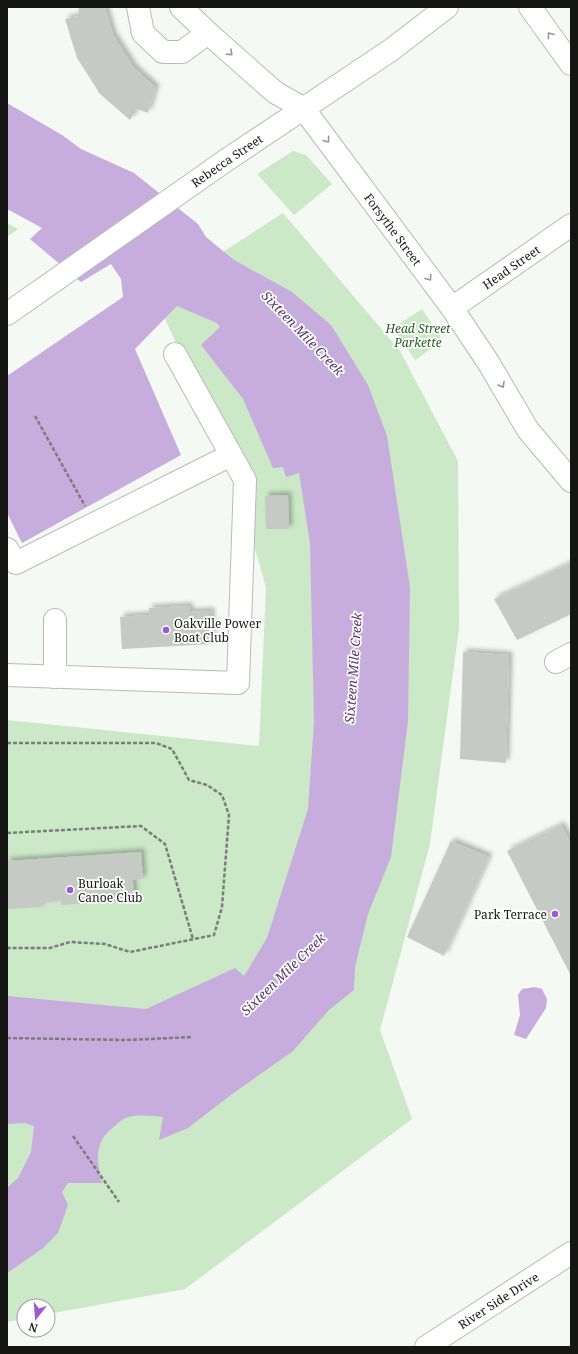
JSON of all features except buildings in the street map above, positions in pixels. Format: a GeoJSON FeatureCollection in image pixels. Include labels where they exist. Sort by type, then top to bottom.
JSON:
{"type":"FeatureCollection","features":[{"type":"Feature","properties":{"kind":"street"},"geometry":{"type":"LineString","coordinates":[[138,7],[143,33],[163,52],[182,52],[208,33]]}},
{"type":"Feature","properties":{"kind":"street","name":"Forsythe Street"},"geometry":{"type":"LineString","coordinates":[[182,7],[208,33],[269,88],[304,108],[452,308],[488,362],[528,430],[571,482]]}},
{"type":"Feature","properties":{"kind":"street","name":"Rebecca Street"},"geometry":{"type":"LineString","coordinates":[[7,314],[225,161],[391,50],[447,7]]}},
{"type":"Feature","properties":{"kind":"street"},"geometry":{"type":"LineString","coordinates":[[530,7],[571,64]]}},
{"type":"Feature","properties":{"kind":"street","name":"Head Street"},"geometry":{"type":"LineString","coordinates":[[452,308],[571,225]]}},
{"type":"Feature","properties":{"kind":"street"},"geometry":{"type":"LineString","coordinates":[[7,675],[238,683],[245,480],[175,354]]}},
{"type":"Feature","properties":{"kind":"street"},"geometry":{"type":"LineString","coordinates":[[7,549],[16,563],[231,455]]}},
{"type":"Feature","properties":{"kind":"street"},"geometry":{"type":"LineString","coordinates":[[55,620],[55,677]]}},
{"type":"Feature","properties":{"kind":"street","name":"River Side Drive"},"geometry":{"type":"LineString","coordinates":[[426,1347],[571,1253]]}},
{"type":"Feature","properties":{"kind":"path"},"geometry":{"type":"LineString","coordinates":[[35,416],[89,513]]}},
{"type":"Feature","properties":{"kind":"path"},"geometry":{"type":"LineString","coordinates":[[7,743],[156,743],[172,749],[189,780],[207,785],[222,795],[229,815],[222,908],[214,935],[130,952],[105,944],[70,942],[50,948],[7,948]]}},
{"type":"Feature","properties":{"kind":"path"},"geometry":{"type":"LineString","coordinates":[[7,833],[141,826],[165,844],[194,939]]}},
{"type":"Feature","properties":{"kind":"path"},"geometry":{"type":"LineString","coordinates":[[7,1038],[126,1040],[193,1038]]}},
{"type":"Feature","properties":{"kind":"path"},"geometry":{"type":"LineString","coordinates":[[73,1136],[119,1202]]}},
{"type":"Feature","properties":{"kind":"green space"},"geometry":{"type":"Polygon","coordinates":[[[293,151],[306,155],[332,184],[294,215],[257,174],[293,151]]]}},
{"type":"Feature","properties":{"kind":"green space"},"geometry":{"type":"Polygon","coordinates":[[[283,213],[400,351],[458,461],[459,628],[430,844],[380,1030],[412,1119],[185,1289],[56,1313],[56,1298],[16,1298],[16,1320],[7,1322],[7,720],[259,746],[266,587],[231,467],[155,296],[283,213]]]}},
{"type":"Feature","properties":{"kind":"green space"},"geometry":{"type":"Polygon","coordinates":[[[7,223],[18,229],[7,237],[7,223]]]}},
{"type":"Feature","properties":{"kind":"green space","name":"Head Street Parkette"},"geometry":{"type":"Polygon","coordinates":[[[422,309],[443,341],[415,360],[393,328],[422,309]]]}},
{"type":"Feature","properties":{"kind":"water","name":"Sixteen Mile Creek"},"geometry":{"type":"Polygon","coordinates":[[[7,103],[62,135],[81,149],[134,173],[198,224],[206,237],[234,260],[292,292],[331,325],[368,385],[387,436],[410,587],[408,721],[391,857],[368,914],[355,967],[354,990],[329,1010],[293,1051],[228,1097],[188,1128],[159,1140],[163,1117],[135,1116],[126,1118],[120,1122],[109,1131],[100,1144],[98,1158],[102,1183],[68,1183],[62,1192],[68,1205],[58,1233],[42,1249],[7,1273],[7,1188],[18,1178],[31,1152],[34,1126],[25,1123],[7,1124],[7,996],[146,1009],[235,968],[244,976],[267,938],[308,809],[314,722],[310,543],[299,473],[286,477],[283,467],[273,468],[243,399],[201,345],[220,327],[217,323],[177,306],[135,349],[181,455],[22,543],[7,513],[7,376],[123,297],[121,279],[111,264],[81,282],[30,239],[42,228],[7,209],[7,103]]]}},
{"type":"Feature","properties":{"kind":"water"},"geometry":{"type":"Polygon","coordinates":[[[535,987],[542,989],[547,999],[546,1008],[526,1039],[514,1035],[520,1015],[518,995],[522,989],[535,987]]]}},
{"type":"Feature","properties":{"kind":"place","name":"Oakville Power Boat Club"},"geometry":{"type":"Point","coordinates":[166,630]}},
{"type":"Feature","properties":{"kind":"place","name":"Burloak Canoe Club"},"geometry":{"type":"Point","coordinates":[70,890]}},
{"type":"Feature","properties":{"kind":"place","name":"Park Terrace"},"geometry":{"type":"Point","coordinates":[555,914]}}]}
